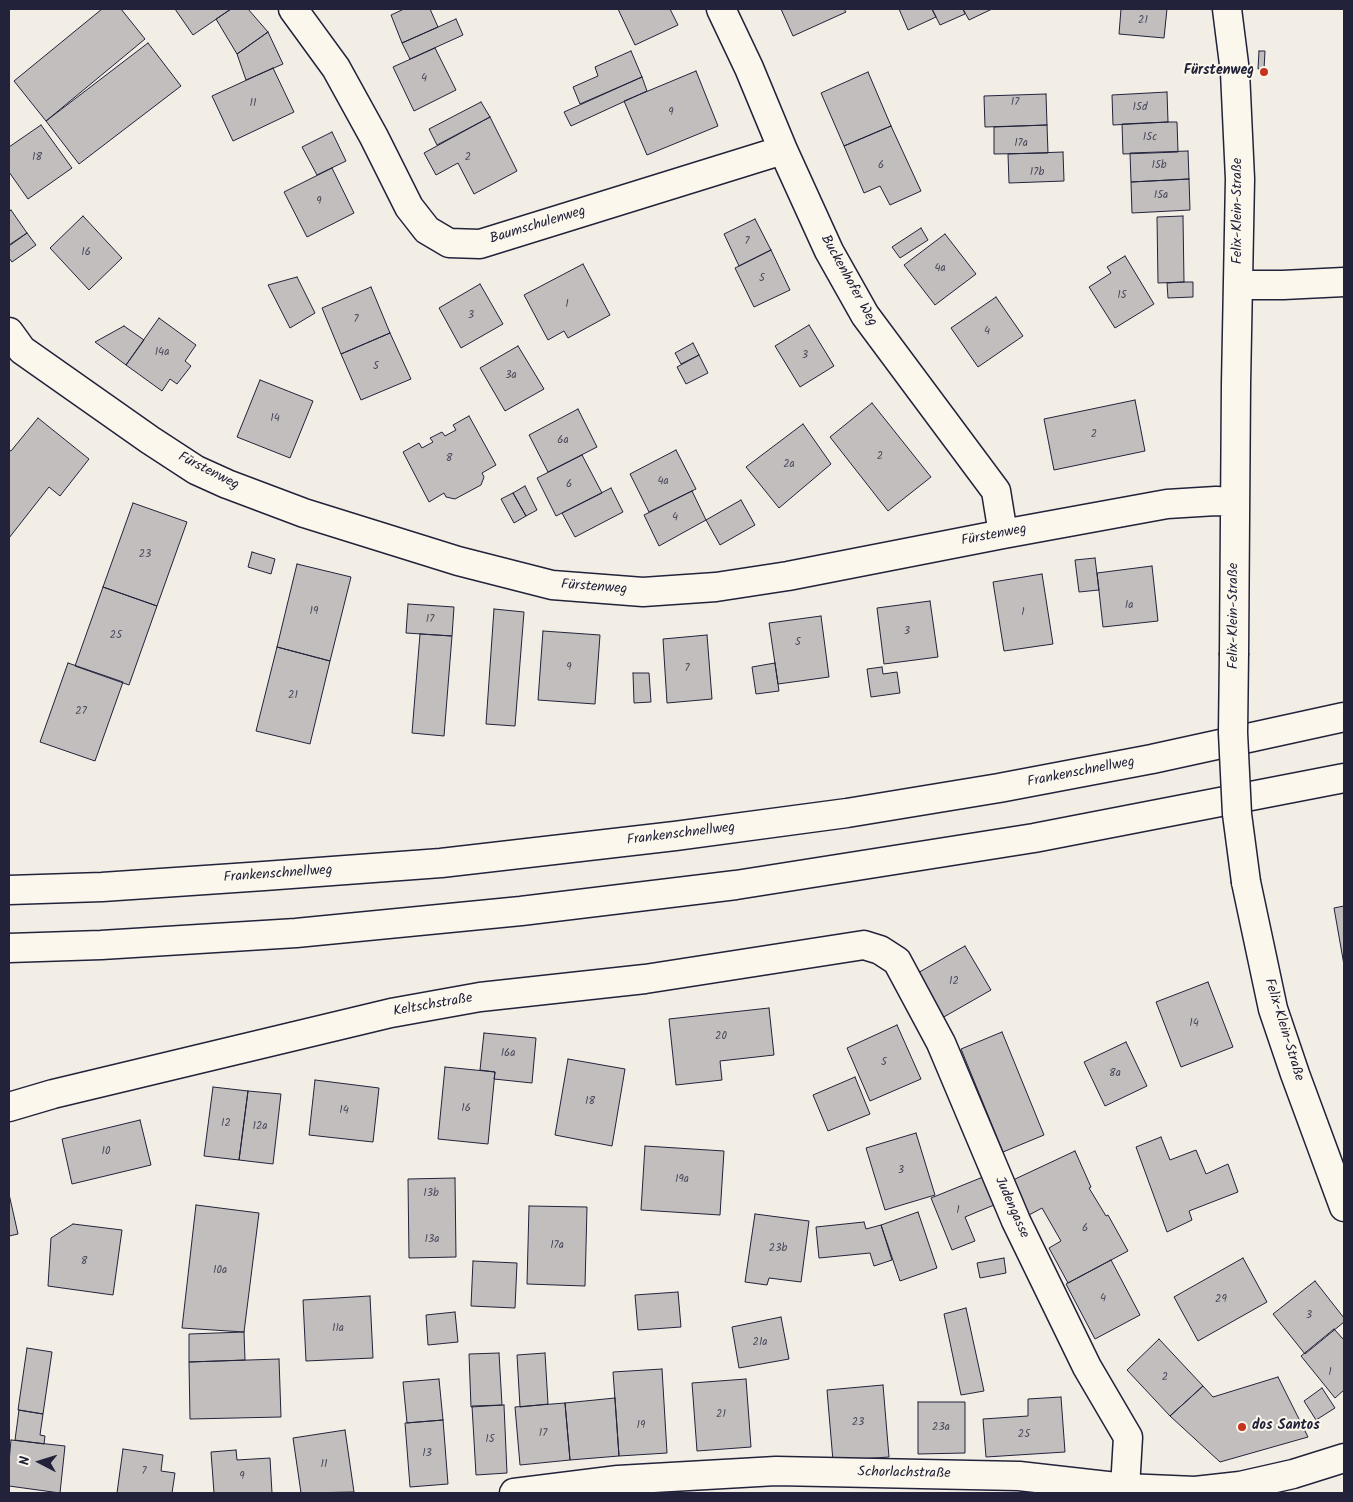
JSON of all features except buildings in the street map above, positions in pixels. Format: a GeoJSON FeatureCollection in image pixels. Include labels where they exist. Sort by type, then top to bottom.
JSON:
{"type":"FeatureCollection","features":[{"type":"Feature","properties":{"kind":"main road","name":"Baumschulenweg"},"geometry":{"type":"LineString","coordinates":[[293,9],[336,68],[374,137],[409,207],[427,230],[449,243],[480,244],[783,150]]}},
{"type":"Feature","properties":{"kind":"main road","name":"Buckenhofer Weg"},"geometry":{"type":"LineString","coordinates":[[721,9],[749,68],[783,150],[829,251],[865,316],[996,491],[1004,534]]}},
{"type":"Feature","properties":{"kind":"main road","name":"Felix-Klein-Straße"},"geometry":{"type":"LineString","coordinates":[[1226,9],[1235,72],[1240,169],[1233,733],[1237,814],[1246,882],[1273,1009],[1344,1207]]}},
{"type":"Feature","properties":{"kind":"main road"},"geometry":{"type":"LineString","coordinates":[[1239,284],[1283,285],[1344,282]]}},
{"type":"Feature","properties":{"kind":"main road","name":"Fürstenweg"},"geometry":{"type":"LineString","coordinates":[[13,345],[196,470],[227,484],[304,513],[458,561],[552,585],[643,592],[716,587],[788,576],[1167,504],[1216,501],[1235,502]]}},
{"type":"Feature","properties":{"kind":"main road","name":"Frankenschnellweg"},"geometry":{"type":"LineString","coordinates":[[9,890],[102,887],[441,863],[675,836],[847,813],[999,788],[1152,759],[1344,717]]}},
{"type":"Feature","properties":{"kind":"main road"},"geometry":{"type":"LineString","coordinates":[[9,948],[101,946],[296,933],[521,911],[736,885],[1034,838],[1344,778]]}},
{"type":"Feature","properties":{"kind":"main road","name":"Keltschstraße"},"geometry":{"type":"LineString","coordinates":[[9,1106],[391,1013],[480,997],[645,978],[864,945]]}},
{"type":"Feature","properties":{"kind":"main road","name":"Judengasse"},"geometry":{"type":"LineString","coordinates":[[864,945],[880,950],[897,961],[941,1043],[1020,1229],[1087,1368],[1128,1437],[1119,1491]]}},
{"type":"Feature","properties":{"kind":"main road","name":"Schorlachstraße"},"geometry":{"type":"LineString","coordinates":[[514,1493],[618,1480],[776,1471],[1019,1476],[1119,1491],[1195,1491],[1240,1486],[1295,1484],[1344,1458]]}},
{"type":"Feature","properties":{"kind":"place","name":"Fürstenweg"},"geometry":{"type":"Point","coordinates":[1264,72]}},
{"type":"Feature","properties":{"kind":"place","name":"dos Santos"},"geometry":{"type":"Point","coordinates":[1242,1427]}}]}
